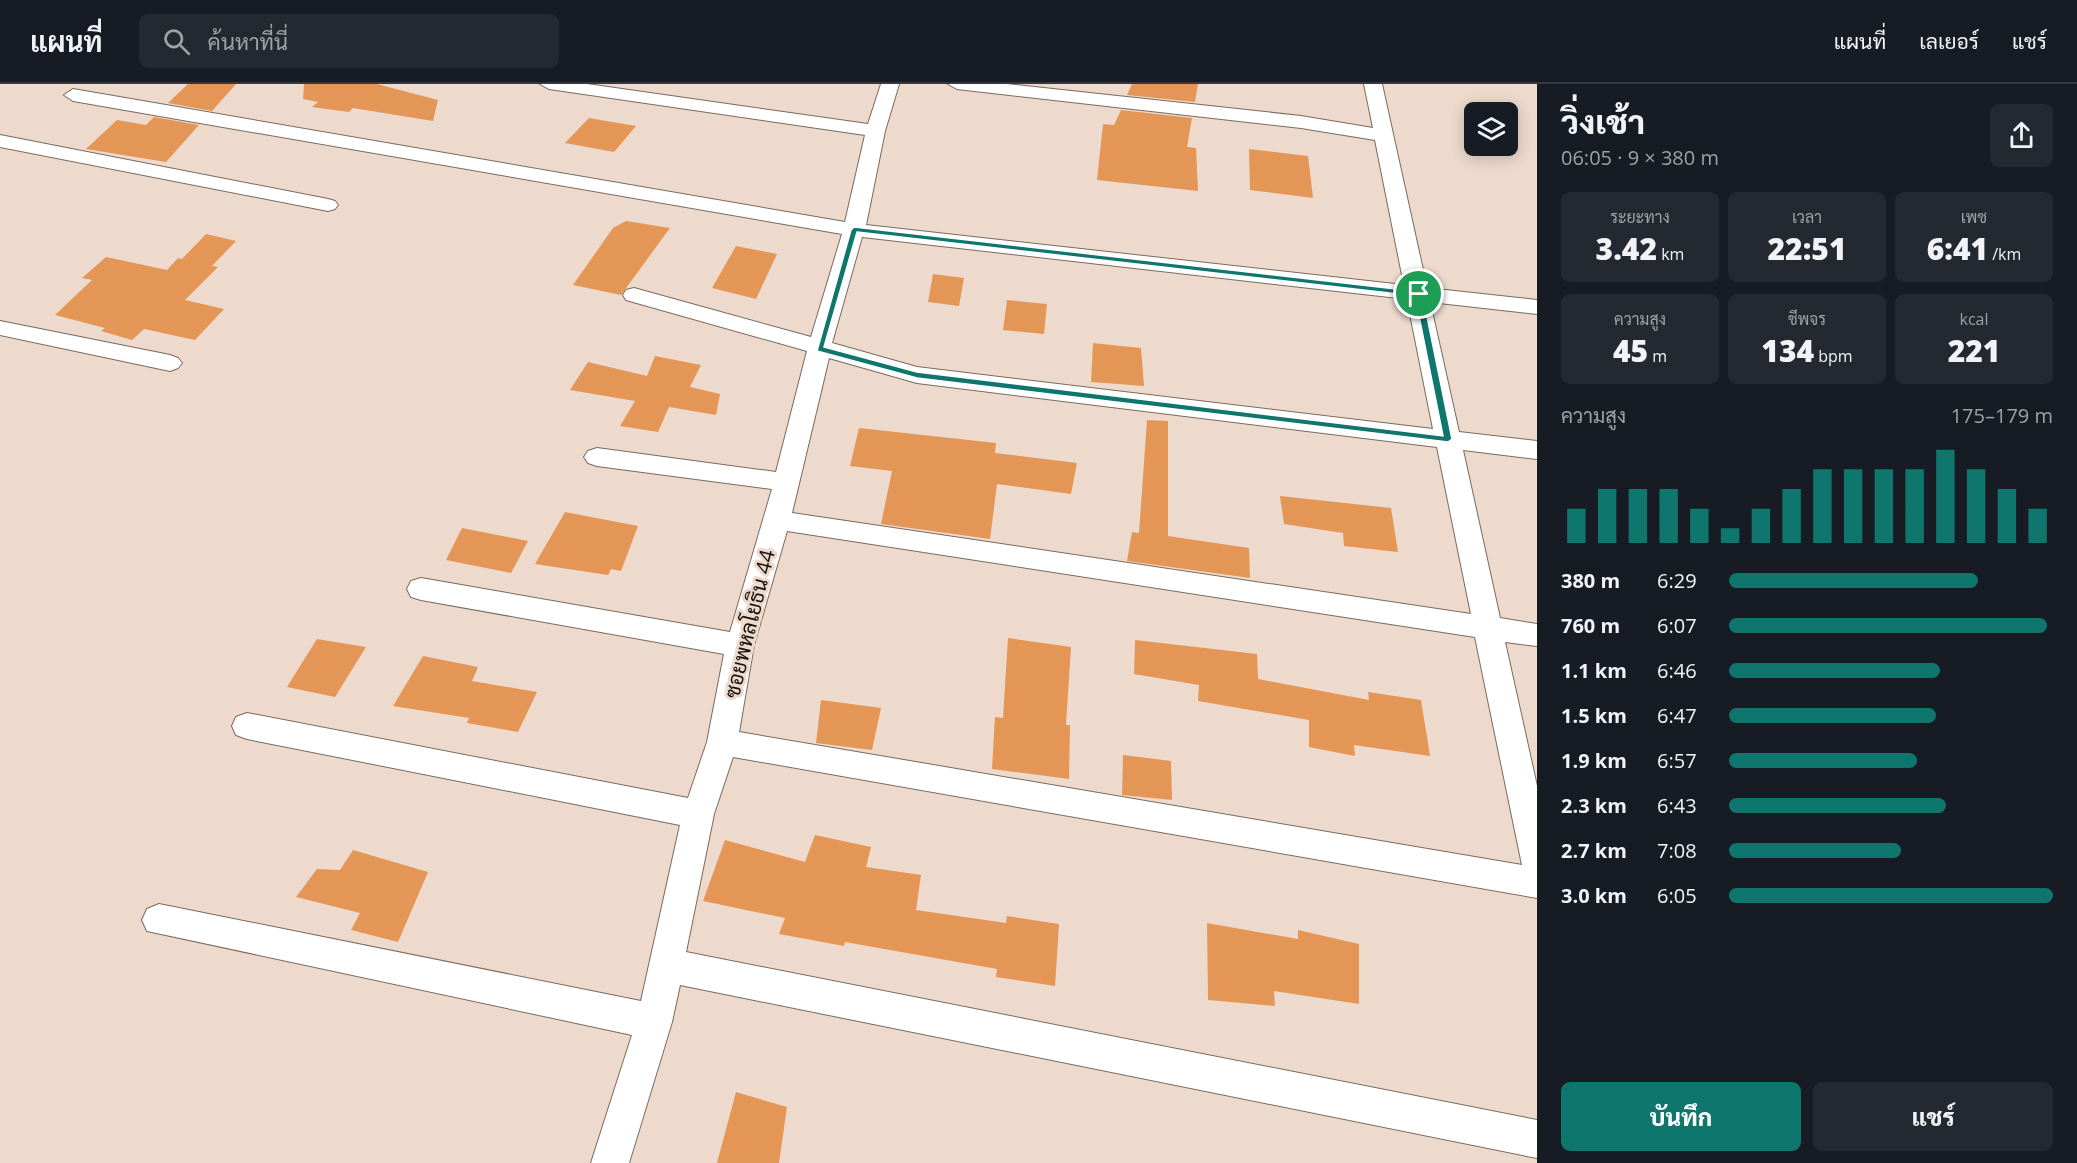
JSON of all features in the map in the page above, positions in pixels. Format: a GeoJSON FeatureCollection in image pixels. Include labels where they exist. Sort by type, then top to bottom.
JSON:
{"type":"FeatureCollection","features":[{"type":"Feature","properties":{"kind":"street"},"geometry":{"type":"LineString","coordinates":[[549,84],[875,131]]}},
{"type":"Feature","properties":{"kind":"street","name":"ซอยพหลโยธิน 44"},"geometry":{"type":"LineString","coordinates":[[610,1163],[654,1022],[698,814],[722,742],[740,645],[777,520],[819,349],[854,230],[875,131],[890,84]]}},
{"type":"Feature","properties":{"kind":"street"},"geometry":{"type":"LineString","coordinates":[[957,84],[1301,122],[1382,135]]}},
{"type":"Feature","properties":{"kind":"street"},"geometry":{"type":"LineString","coordinates":[[1372,84],[1419,294],[1485,626],[1537,861]]}},
{"type":"Feature","properties":{"kind":"street"},"geometry":{"type":"LineString","coordinates":[[73,95],[854,230],[1537,307]]}},
{"type":"Feature","properties":{"kind":"street"},"geometry":{"type":"LineString","coordinates":[[0,141],[328,205]]}},
{"type":"Feature","properties":{"kind":"street"},"geometry":{"type":"LineString","coordinates":[[634,295],[917,375],[1537,450]]}},
{"type":"Feature","properties":{"kind":"street"},"geometry":{"type":"LineString","coordinates":[[0,328],[170,363]]}},
{"type":"Feature","properties":{"kind":"street"},"geometry":{"type":"LineString","coordinates":[[597,457],[785,482]]}},
{"type":"Feature","properties":{"kind":"street"},"geometry":{"type":"LineString","coordinates":[[777,520],[1537,635]]}},
{"type":"Feature","properties":{"kind":"street"},"geometry":{"type":"LineString","coordinates":[[421,589],[740,645]]}},
{"type":"Feature","properties":{"kind":"street"},"geometry":{"type":"LineString","coordinates":[[247,726],[698,814]]}},
{"type":"Feature","properties":{"kind":"street"},"geometry":{"type":"LineString","coordinates":[[722,742],[1537,883]]}},
{"type":"Feature","properties":{"kind":"street"},"geometry":{"type":"LineString","coordinates":[[159,920],[654,1022]]}},
{"type":"Feature","properties":{"kind":"street"},"geometry":{"type":"LineString","coordinates":[[665,965],[1537,1139]]}},
{"type":"Feature","properties":{"kind":"building"},"geometry":{"type":"Polygon","coordinates":[[[188,84],[236,84],[212,111],[168,103],[188,84]]]}},
{"type":"Feature","properties":{"kind":"building"},"geometry":{"type":"Polygon","coordinates":[[[304,84],[377,84],[438,100],[433,121],[353,108],[349,112],[312,107],[318,102],[303,99],[304,84]]]}},
{"type":"Feature","properties":{"kind":"building"},"geometry":{"type":"Polygon","coordinates":[[[1132,84],[1198,84],[1195,102],[1127,95],[1132,84]]]}},
{"type":"Feature","properties":{"kind":"building"},"geometry":{"type":"Polygon","coordinates":[[[1121,110],[1192,118],[1187,147],[1196,148],[1198,191],[1097,180],[1103,124],[1114,125],[1121,110]]]}},
{"type":"Feature","properties":{"kind":"building"},"geometry":{"type":"Polygon","coordinates":[[[154,117],[199,125],[166,162],[86,149],[117,120],[146,125],[154,117]]]}},
{"type":"Feature","properties":{"kind":"building"},"geometry":{"type":"Polygon","coordinates":[[[589,118],[636,126],[614,152],[565,143],[589,118]]]}},
{"type":"Feature","properties":{"kind":"building"},"geometry":{"type":"Polygon","coordinates":[[[1249,149],[1308,156],[1313,198],[1250,190],[1249,149]]]}},
{"type":"Feature","properties":{"kind":"building"},"geometry":{"type":"Polygon","coordinates":[[[626,221],[670,228],[621,295],[573,285],[613,228],[626,221]]]}},
{"type":"Feature","properties":{"kind":"building"},"geometry":{"type":"Polygon","coordinates":[[[206,234],[236,241],[212,266],[218,267],[185,300],[224,309],[195,340],[144,329],[132,340],[101,331],[105,328],[55,315],[92,280],[82,278],[106,257],[167,270],[178,258],[182,259],[206,234]]]}},
{"type":"Feature","properties":{"kind":"building"},"geometry":{"type":"Polygon","coordinates":[[[736,246],[777,254],[756,299],[712,288],[736,246]]]}},
{"type":"Feature","properties":{"kind":"building"},"geometry":{"type":"Polygon","coordinates":[[[933,274],[964,278],[959,306],[928,302],[933,274]]]}},
{"type":"Feature","properties":{"kind":"building"},"geometry":{"type":"Polygon","coordinates":[[[1007,300],[1047,304],[1044,334],[1003,330],[1007,300]]]}},
{"type":"Feature","properties":{"kind":"building"},"geometry":{"type":"Polygon","coordinates":[[[1093,343],[1141,348],[1144,386],[1091,382],[1093,343]]]}},
{"type":"Feature","properties":{"kind":"building"},"geometry":{"type":"Polygon","coordinates":[[[655,356],[701,365],[690,387],[720,394],[716,415],[669,407],[658,432],[620,426],[635,401],[570,390],[588,362],[647,376],[655,356]]]}},
{"type":"Feature","properties":{"kind":"building"},"geometry":{"type":"Polygon","coordinates":[[[1147,420],[1168,421],[1168,536],[1249,548],[1250,578],[1127,561],[1132,532],[1139,533],[1147,420]]]}},
{"type":"Feature","properties":{"kind":"building"},"geometry":{"type":"Polygon","coordinates":[[[859,428],[996,443],[995,453],[1077,463],[1071,494],[997,484],[990,539],[881,524],[892,471],[850,466],[859,428]]]}},
{"type":"Feature","properties":{"kind":"building"},"geometry":{"type":"Polygon","coordinates":[[[1280,496],[1391,508],[1398,552],[1344,546],[1343,533],[1284,524],[1280,496]]]}},
{"type":"Feature","properties":{"kind":"building"},"geometry":{"type":"Polygon","coordinates":[[[565,512],[638,526],[621,571],[611,569],[608,575],[535,564],[565,512]]]}},
{"type":"Feature","properties":{"kind":"building"},"geometry":{"type":"Polygon","coordinates":[[[462,528],[528,541],[511,573],[446,560],[462,528]]]}},
{"type":"Feature","properties":{"kind":"building"},"geometry":{"type":"Polygon","coordinates":[[[1008,638],[1071,647],[1066,725],[1070,725],[1069,779],[992,769],[995,717],[1003,718],[1008,638]]]}},
{"type":"Feature","properties":{"kind":"building"},"geometry":{"type":"Polygon","coordinates":[[[317,639],[366,647],[335,697],[287,687],[317,639]]]}},
{"type":"Feature","properties":{"kind":"building"},"geometry":{"type":"Polygon","coordinates":[[[1135,640],[1257,654],[1258,679],[1369,700],[1368,692],[1421,700],[1430,756],[1354,745],[1355,756],[1309,747],[1309,720],[1198,701],[1199,685],[1134,674],[1135,640]]]}},
{"type":"Feature","properties":{"kind":"building"},"geometry":{"type":"Polygon","coordinates":[[[423,656],[478,667],[472,681],[537,692],[518,732],[467,723],[469,718],[393,706],[423,656]]]}},
{"type":"Feature","properties":{"kind":"building"},"geometry":{"type":"Polygon","coordinates":[[[821,700],[881,708],[872,750],[816,743],[821,700]]]}},
{"type":"Feature","properties":{"kind":"building"},"geometry":{"type":"Polygon","coordinates":[[[1123,755],[1171,761],[1172,800],[1122,795],[1123,755]]]}},
{"type":"Feature","properties":{"kind":"building"},"geometry":{"type":"Polygon","coordinates":[[[815,835],[871,847],[866,867],[921,875],[916,910],[1006,923],[1007,916],[1059,924],[1055,986],[996,977],[997,969],[845,942],[844,946],[779,934],[785,918],[703,901],[725,840],[805,862],[815,835]]]}},
{"type":"Feature","properties":{"kind":"building"},"geometry":{"type":"Polygon","coordinates":[[[353,850],[428,872],[398,942],[351,930],[360,913],[296,897],[317,869],[340,870],[353,850]]]}},
{"type":"Feature","properties":{"kind":"building"},"geometry":{"type":"Polygon","coordinates":[[[1207,923],[1298,939],[1298,930],[1359,944],[1359,1004],[1274,991],[1275,1006],[1208,1000],[1207,923]]]}},
{"type":"Feature","properties":{"kind":"building"},"geometry":{"type":"Polygon","coordinates":[[[736,1092],[787,1107],[779,1163],[717,1163],[736,1092]]]}},
{"type":"Feature","properties":{"kind":"route"},"geometry":{"type":"LineString","coordinates":[[854,230],[1419,294],[1448,439],[917,375],[819,349],[854,230]]}}]}
